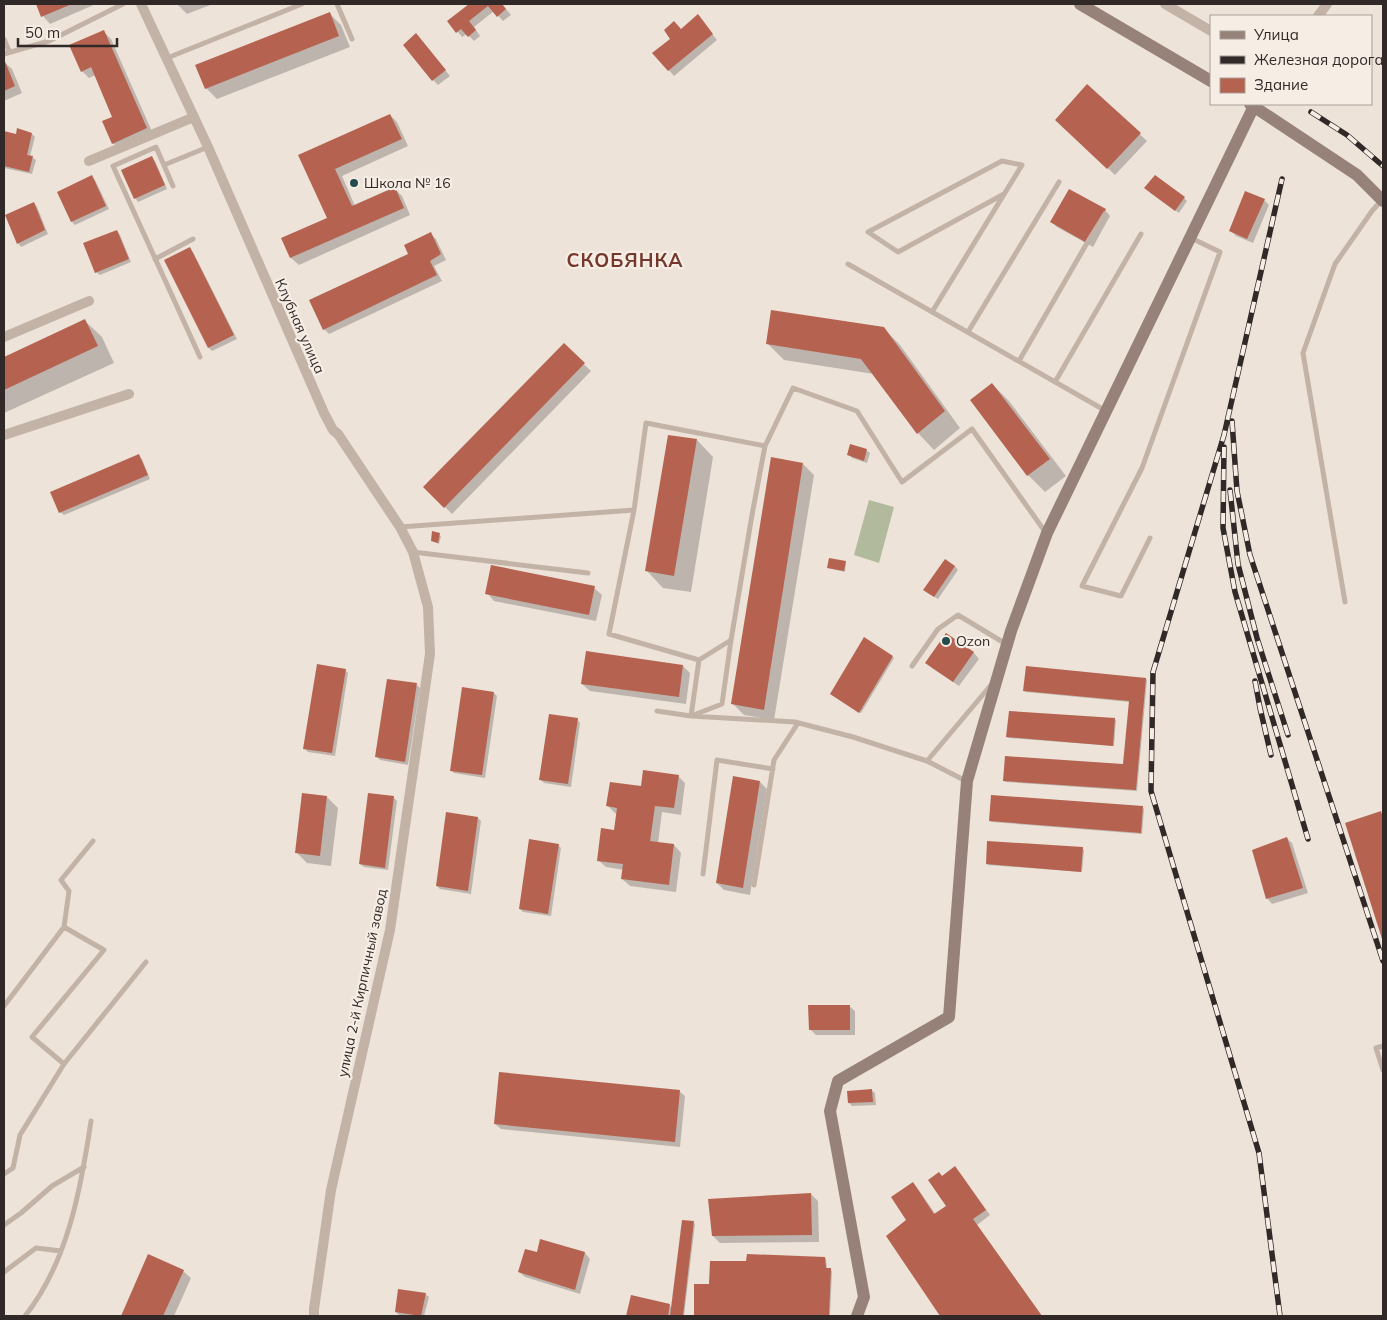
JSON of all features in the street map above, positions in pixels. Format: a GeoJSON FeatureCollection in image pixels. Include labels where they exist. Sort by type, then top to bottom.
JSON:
{"type":"FeatureCollection","features":[{"type":"Feature","properties":{"kind":"street","name":"Клубная улица"},"geometry":{"type":"LineString","coordinates":[[141,4],[208,146],[324,414],[400,527],[413,552],[428,607],[430,654]]}},
{"type":"Feature","properties":{"kind":"street"},"geometry":{"type":"LineString","coordinates":[[1080,4],[1210,80]]}},
{"type":"Feature","properties":{"kind":"street"},"geometry":{"type":"LineString","coordinates":[[1165,4],[1210,30]]}},
{"type":"Feature","properties":{"kind":"street"},"geometry":{"type":"LineString","coordinates":[[1319,15],[1327,4]]}},
{"type":"Feature","properties":{"kind":"street"},"geometry":{"type":"LineString","coordinates":[[857,1316],[864,1297],[830,1111],[838,1081],[949,1017],[967,782],[1007,644],[1046,533],[1253,105],[1358,175],[1383,200]]}},
{"type":"Feature","properties":{"kind":"street"},"geometry":{"type":"LineString","coordinates":[[88,161],[194,117]]}},
{"type":"Feature","properties":{"kind":"street"},"geometry":{"type":"LineString","coordinates":[[4,337],[89,301]]}},
{"type":"Feature","properties":{"kind":"street"},"geometry":{"type":"LineString","coordinates":[[4,435],[130,394]]}},
{"type":"Feature","properties":{"kind":"street","name":"улица 2-й Кирпичный завод"},"geometry":{"type":"LineString","coordinates":[[314,1316],[331,1190],[390,930],[430,654]]}},
{"type":"Feature","properties":{"kind":"lane"},"geometry":{"type":"LineString","coordinates":[[4,39],[6,52],[50,41],[123,4]]}},
{"type":"Feature","properties":{"kind":"lane"},"geometry":{"type":"LineString","coordinates":[[167,58],[302,4]]}},
{"type":"Feature","properties":{"kind":"lane"},"geometry":{"type":"LineString","coordinates":[[337,4],[352,39]]}},
{"type":"Feature","properties":{"kind":"lane"},"geometry":{"type":"LineString","coordinates":[[164,165],[208,146]]}},
{"type":"Feature","properties":{"kind":"lane"},"geometry":{"type":"LineString","coordinates":[[173,186],[156,147],[113,166],[200,357]]}},
{"type":"Feature","properties":{"kind":"lane"},"geometry":{"type":"LineString","coordinates":[[932,312],[1022,165],[1002,161],[868,232],[898,252],[1004,194]]}},
{"type":"Feature","properties":{"kind":"lane"},"geometry":{"type":"LineString","coordinates":[[968,332],[1059,182]]}},
{"type":"Feature","properties":{"kind":"lane"},"geometry":{"type":"LineString","coordinates":[[1345,602],[1303,353],[1335,264],[1372,211],[1383,200]]}},
{"type":"Feature","properties":{"kind":"lane"},"geometry":{"type":"LineString","coordinates":[[1019,361],[1105,214]]}},
{"type":"Feature","properties":{"kind":"lane"},"geometry":{"type":"LineString","coordinates":[[1055,382],[1141,234]]}},
{"type":"Feature","properties":{"kind":"lane"},"geometry":{"type":"LineString","coordinates":[[1150,538],[1121,596],[1082,586],[1142,468],[1220,252],[1190,238]]}},
{"type":"Feature","properties":{"kind":"lane"},"geometry":{"type":"LineString","coordinates":[[155,259],[193,239]]}},
{"type":"Feature","properties":{"kind":"lane"},"geometry":{"type":"LineString","coordinates":[[848,264],[1106,411]]}},
{"type":"Feature","properties":{"kind":"lane"},"geometry":{"type":"LineString","coordinates":[[691,716],[722,704],[752,515],[766,446],[794,388],[857,411],[902,482],[972,428],[1046,533]]}},
{"type":"Feature","properties":{"kind":"lane"},"geometry":{"type":"LineString","coordinates":[[731,640],[699,660],[609,634],[634,510],[646,423],[766,446]]}},
{"type":"Feature","properties":{"kind":"lane"},"geometry":{"type":"LineString","coordinates":[[400,527],[634,510]]}},
{"type":"Feature","properties":{"kind":"lane"},"geometry":{"type":"LineString","coordinates":[[413,552],[588,572]]}},
{"type":"Feature","properties":{"kind":"lane"},"geometry":{"type":"LineString","coordinates":[[912,666],[938,629],[958,614],[1007,644]]}},
{"type":"Feature","properties":{"kind":"lane"},"geometry":{"type":"LineString","coordinates":[[691,716],[699,660]]}},
{"type":"Feature","properties":{"kind":"lane"},"geometry":{"type":"LineString","coordinates":[[927,761],[997,678]]}},
{"type":"Feature","properties":{"kind":"lane"},"geometry":{"type":"LineString","coordinates":[[657,712],[798,723],[853,736],[927,761],[967,782]]}},
{"type":"Feature","properties":{"kind":"lane"},"geometry":{"type":"LineString","coordinates":[[754,885],[774,760],[798,723]]}},
{"type":"Feature","properties":{"kind":"lane"},"geometry":{"type":"LineString","coordinates":[[702,874],[717,760],[773,769]]}},
{"type":"Feature","properties":{"kind":"lane"},"geometry":{"type":"LineString","coordinates":[[4,1006],[64,927],[69,891],[61,880],[93,841]]}},
{"type":"Feature","properties":{"kind":"lane"},"geometry":{"type":"LineString","coordinates":[[64,927],[104,950],[32,1037],[64,1064]]}},
{"type":"Feature","properties":{"kind":"lane"},"geometry":{"type":"LineString","coordinates":[[4,1174],[13,1168],[20,1136],[64,1064],[146,962]]}},
{"type":"Feature","properties":{"kind":"lane"},"geometry":{"type":"LineString","coordinates":[[1383,1046],[1376,1048],[1383,1070]]}},
{"type":"Feature","properties":{"kind":"lane"},"geometry":{"type":"LineString","coordinates":[[25,1316],[43,1288],[61,1251],[75,1207],[84,1167],[90,1121]]}},
{"type":"Feature","properties":{"kind":"lane"},"geometry":{"type":"LineString","coordinates":[[4,1225],[52,1186],[84,1167]]}},
{"type":"Feature","properties":{"kind":"lane"},"geometry":{"type":"LineString","coordinates":[[4,1272],[36,1248],[61,1251]]}},
{"type":"Feature","properties":{"kind":"green space"},"geometry":{"type":"Polygon","coordinates":[[[869,500],[894,507],[879,563],[854,555],[869,500]]]}},
{"type":"Feature","properties":{"kind":"building"},"geometry":{"type":"Polygon","coordinates":[[[36,4],[72,4],[41,17],[36,4]]]}},
{"type":"Feature","properties":{"kind":"building"},"geometry":{"type":"Polygon","coordinates":[[[469,4],[502,4],[506,9],[497,17],[488,6],[469,21],[476,30],[468,37],[461,29],[456,33],[447,21],[469,4]]]}},
{"type":"Feature","properties":{"kind":"building"},"geometry":{"type":"Polygon","coordinates":[[[330,12],[339,36],[205,89],[195,65],[330,12]]]}},
{"type":"Feature","properties":{"kind":"building"},"geometry":{"type":"Polygon","coordinates":[[[698,14],[713,34],[668,71],[652,53],[670,39],[664,30],[674,21],[681,29],[698,14]]]}},
{"type":"Feature","properties":{"kind":"building"},"geometry":{"type":"Polygon","coordinates":[[[104,30],[147,128],[112,144],[102,121],[112,117],[91,67],[81,72],[69,45],[104,30]]]}},
{"type":"Feature","properties":{"kind":"building"},"geometry":{"type":"Polygon","coordinates":[[[416,33],[446,70],[432,81],[403,45],[416,33]]]}},
{"type":"Feature","properties":{"kind":"building"},"geometry":{"type":"Polygon","coordinates":[[[4,59],[15,86],[4,91],[4,59]]]}},
{"type":"Feature","properties":{"kind":"building"},"geometry":{"type":"Polygon","coordinates":[[[1087,84],[1141,133],[1107,169],[1055,120],[1087,84]]]}},
{"type":"Feature","properties":{"kind":"building"},"geometry":{"type":"Polygon","coordinates":[[[390,114],[402,139],[335,169],[352,206],[395,187],[404,208],[290,258],[281,238],[327,218],[298,155],[390,114]]]}},
{"type":"Feature","properties":{"kind":"building"},"geometry":{"type":"Polygon","coordinates":[[[17,128],[32,133],[27,155],[33,156],[29,172],[4,166],[4,131],[16,134],[17,128]]]}},
{"type":"Feature","properties":{"kind":"building"},"geometry":{"type":"Polygon","coordinates":[[[152,156],[165,185],[134,199],[121,170],[152,156]]]}},
{"type":"Feature","properties":{"kind":"building"},"geometry":{"type":"Polygon","coordinates":[[[92,175],[106,206],[71,222],[57,192],[92,175]]]}},
{"type":"Feature","properties":{"kind":"building"},"geometry":{"type":"Polygon","coordinates":[[[1155,175],[1185,197],[1175,211],[1144,188],[1155,175]]]}},
{"type":"Feature","properties":{"kind":"building"},"geometry":{"type":"Polygon","coordinates":[[[1069,189],[1106,209],[1087,243],[1050,222],[1069,189]]]}},
{"type":"Feature","properties":{"kind":"building"},"geometry":{"type":"Polygon","coordinates":[[[1245,191],[1265,199],[1247,239],[1229,231],[1245,191]]]}},
{"type":"Feature","properties":{"kind":"building"},"geometry":{"type":"Polygon","coordinates":[[[34,202],[45,230],[17,244],[5,215],[34,202]]]}},
{"type":"Feature","properties":{"kind":"building"},"geometry":{"type":"Polygon","coordinates":[[[117,230],[129,259],[95,273],[83,243],[117,230]]]}},
{"type":"Feature","properties":{"kind":"building"},"geometry":{"type":"Polygon","coordinates":[[[431,232],[441,254],[430,261],[437,275],[323,330],[309,300],[408,254],[404,245],[431,232]]]}},
{"type":"Feature","properties":{"kind":"building"},"geometry":{"type":"Polygon","coordinates":[[[190,247],[234,335],[208,348],[164,260],[190,247]]]}},
{"type":"Feature","properties":{"kind":"building"},"geometry":{"type":"Polygon","coordinates":[[[771,310],[884,327],[945,411],[917,434],[861,359],[766,344],[771,310]]]}},
{"type":"Feature","properties":{"kind":"building"},"geometry":{"type":"Polygon","coordinates":[[[85,319],[98,346],[4,390],[4,357],[85,319]]]}},
{"type":"Feature","properties":{"kind":"building"},"geometry":{"type":"Polygon","coordinates":[[[564,343],[585,363],[444,508],[423,487],[564,343]]]}},
{"type":"Feature","properties":{"kind":"building"},"geometry":{"type":"Polygon","coordinates":[[[992,383],[1050,459],[1027,476],[970,400],[992,383]]]}},
{"type":"Feature","properties":{"kind":"building"},"geometry":{"type":"Polygon","coordinates":[[[668,435],[697,439],[674,576],[645,571],[668,435]]]}},
{"type":"Feature","properties":{"kind":"building"},"geometry":{"type":"Polygon","coordinates":[[[850,444],[867,449],[864,461],[847,455],[850,444]]]}},
{"type":"Feature","properties":{"kind":"building"},"geometry":{"type":"Polygon","coordinates":[[[139,454],[148,475],[59,513],[50,492],[139,454]]]}},
{"type":"Feature","properties":{"kind":"building"},"geometry":{"type":"Polygon","coordinates":[[[771,457],[803,463],[764,710],[731,704],[771,457]]]}},
{"type":"Feature","properties":{"kind":"building"},"geometry":{"type":"Polygon","coordinates":[[[432,531],[440,533],[438,543],[431,541],[432,531]]]}},
{"type":"Feature","properties":{"kind":"building"},"geometry":{"type":"Polygon","coordinates":[[[829,558],[846,561],[844,571],[827,568],[829,558]]]}},
{"type":"Feature","properties":{"kind":"building"},"geometry":{"type":"Polygon","coordinates":[[[945,559],[955,566],[934,597],[923,590],[945,559]]]}},
{"type":"Feature","properties":{"kind":"building"},"geometry":{"type":"Polygon","coordinates":[[[491,565],[595,586],[589,615],[485,594],[491,565]]]}},
{"type":"Feature","properties":{"kind":"building"},"geometry":{"type":"Polygon","coordinates":[[[946,633],[974,652],[953,682],[925,663],[946,633]]]}},
{"type":"Feature","properties":{"kind":"building"},"geometry":{"type":"Polygon","coordinates":[[[864,637],[893,656],[859,713],[830,694],[864,637]]]}},
{"type":"Feature","properties":{"kind":"building"},"geometry":{"type":"Polygon","coordinates":[[[586,651],[683,665],[679,697],[581,684],[586,651]]]}},
{"type":"Feature","properties":{"kind":"building"},"geometry":{"type":"Polygon","coordinates":[[[317,664],[346,669],[332,753],[303,749],[317,664]]]}},
{"type":"Feature","properties":{"kind":"building"},"geometry":{"type":"Polygon","coordinates":[[[1026,666],[1146,678],[1136,790],[1003,781],[1005,756],[1123,764],[1129,701],[1023,691],[1026,666]]]}},
{"type":"Feature","properties":{"kind":"building"},"geometry":{"type":"Polygon","coordinates":[[[387,679],[417,683],[405,762],[375,757],[387,679]]]}},
{"type":"Feature","properties":{"kind":"building"},"geometry":{"type":"Polygon","coordinates":[[[462,687],[494,692],[482,775],[450,771],[462,687]]]}},
{"type":"Feature","properties":{"kind":"building"},"geometry":{"type":"Polygon","coordinates":[[[1009,711],[1115,718],[1113,746],[1006,737],[1009,711]]]}},
{"type":"Feature","properties":{"kind":"building"},"geometry":{"type":"Polygon","coordinates":[[[549,714],[578,718],[568,784],[539,780],[549,714]]]}},
{"type":"Feature","properties":{"kind":"building"},"geometry":{"type":"Polygon","coordinates":[[[643,770],[679,775],[674,808],[655,806],[650,841],[674,844],[669,885],[621,879],[623,864],[597,861],[601,828],[614,830],[617,808],[606,806],[610,782],[641,786],[643,770]]]}},
{"type":"Feature","properties":{"kind":"building"},"geometry":{"type":"Polygon","coordinates":[[[733,776],[760,781],[743,888],[716,883],[733,776]]]}},
{"type":"Feature","properties":{"kind":"building"},"geometry":{"type":"Polygon","coordinates":[[[302,793],[327,796],[320,856],[295,853],[302,793]]]}},
{"type":"Feature","properties":{"kind":"building"},"geometry":{"type":"Polygon","coordinates":[[[368,793],[394,796],[385,868],[359,864],[368,793]]]}},
{"type":"Feature","properties":{"kind":"building"},"geometry":{"type":"Polygon","coordinates":[[[991,795],[1143,806],[1141,833],[989,821],[991,795]]]}},
{"type":"Feature","properties":{"kind":"building"},"geometry":{"type":"Polygon","coordinates":[[[1381,811],[1383,818],[1383,942],[1345,823],[1381,811]]]}},
{"type":"Feature","properties":{"kind":"building"},"geometry":{"type":"Polygon","coordinates":[[[446,812],[478,817],[468,891],[436,886],[446,812]]]}},
{"type":"Feature","properties":{"kind":"building"},"geometry":{"type":"Polygon","coordinates":[[[1287,837],[1303,888],[1266,899],[1252,850],[1287,837]]]}},
{"type":"Feature","properties":{"kind":"building"},"geometry":{"type":"Polygon","coordinates":[[[529,839],[559,844],[548,914],[519,909],[529,839]]]}},
{"type":"Feature","properties":{"kind":"building"},"geometry":{"type":"Polygon","coordinates":[[[987,841],[1083,847],[1081,872],[986,864],[987,841]]]}},
{"type":"Feature","properties":{"kind":"building"},"geometry":{"type":"Polygon","coordinates":[[[808,1005],[850,1005],[850,1030],[809,1030],[808,1005]]]}},
{"type":"Feature","properties":{"kind":"building"},"geometry":{"type":"Polygon","coordinates":[[[499,1072],[680,1090],[675,1142],[494,1124],[499,1072]]]}},
{"type":"Feature","properties":{"kind":"building"},"geometry":{"type":"Polygon","coordinates":[[[872,1089],[873,1102],[848,1103],[847,1091],[872,1089]]]}},
{"type":"Feature","properties":{"kind":"building"},"geometry":{"type":"Polygon","coordinates":[[[955,1166],[986,1210],[973,1219],[1042,1316],[940,1316],[886,1236],[906,1220],[891,1197],[913,1182],[934,1214],[946,1206],[928,1180],[939,1172],[942,1176],[955,1166]]]}},
{"type":"Feature","properties":{"kind":"building"},"geometry":{"type":"Polygon","coordinates":[[[811,1193],[812,1235],[712,1236],[708,1199],[811,1193]]]}},
{"type":"Feature","properties":{"kind":"building"},"geometry":{"type":"Polygon","coordinates":[[[682,1220],[694,1221],[683,1316],[670,1316],[682,1220]]]}},
{"type":"Feature","properties":{"kind":"building"},"geometry":{"type":"Polygon","coordinates":[[[540,1239],[585,1252],[575,1290],[518,1272],[525,1249],[537,1252],[540,1239]]]}},
{"type":"Feature","properties":{"kind":"building"},"geometry":{"type":"Polygon","coordinates":[[[148,1254],[184,1270],[163,1316],[121,1316],[148,1254]]]}},
{"type":"Feature","properties":{"kind":"building"},"geometry":{"type":"Polygon","coordinates":[[[747,1254],[825,1257],[826,1268],[831,1268],[829,1316],[694,1315],[694,1284],[709,1284],[710,1261],[746,1261],[747,1254]]]}},
{"type":"Feature","properties":{"kind":"building"},"geometry":{"type":"Polygon","coordinates":[[[398,1289],[426,1293],[421,1316],[395,1312],[398,1289]]]}},
{"type":"Feature","properties":{"kind":"building"},"geometry":{"type":"Polygon","coordinates":[[[631,1295],[670,1304],[668,1316],[626,1316],[631,1295]]]}},
{"type":"Feature","properties":{"kind":"railway"},"geometry":{"type":"LineString","coordinates":[[1311,112],[1347,135],[1383,166]]}},
{"type":"Feature","properties":{"kind":"railway"},"geometry":{"type":"LineString","coordinates":[[1280,1316],[1259,1153],[1151,791],[1153,672],[1224,435],[1282,179]]}},
{"type":"Feature","properties":{"kind":"railway"},"geometry":{"type":"LineString","coordinates":[[1232,421],[1237,491],[1250,555],[1383,961]]}},
{"type":"Feature","properties":{"kind":"railway"},"geometry":{"type":"LineString","coordinates":[[1224,447],[1223,528],[1235,592],[1308,839]]}},
{"type":"Feature","properties":{"kind":"railway"},"geometry":{"type":"LineString","coordinates":[[1230,490],[1238,564],[1257,638],[1288,735]]}},
{"type":"Feature","properties":{"kind":"railway"},"geometry":{"type":"LineString","coordinates":[[1255,681],[1271,755]]}},
{"type":"Feature","properties":{"kind":"place","name":"Школа № 16"},"geometry":{"type":"Point","coordinates":[354,183]}},
{"type":"Feature","properties":{"kind":"place","name":"Ozon"},"geometry":{"type":"Point","coordinates":[946,641]}},
{"type":"Feature","properties":{"kind":"district","name":"СКОБЯНКА"},"geometry":{"type":"Point","coordinates":[625,260]}}]}
